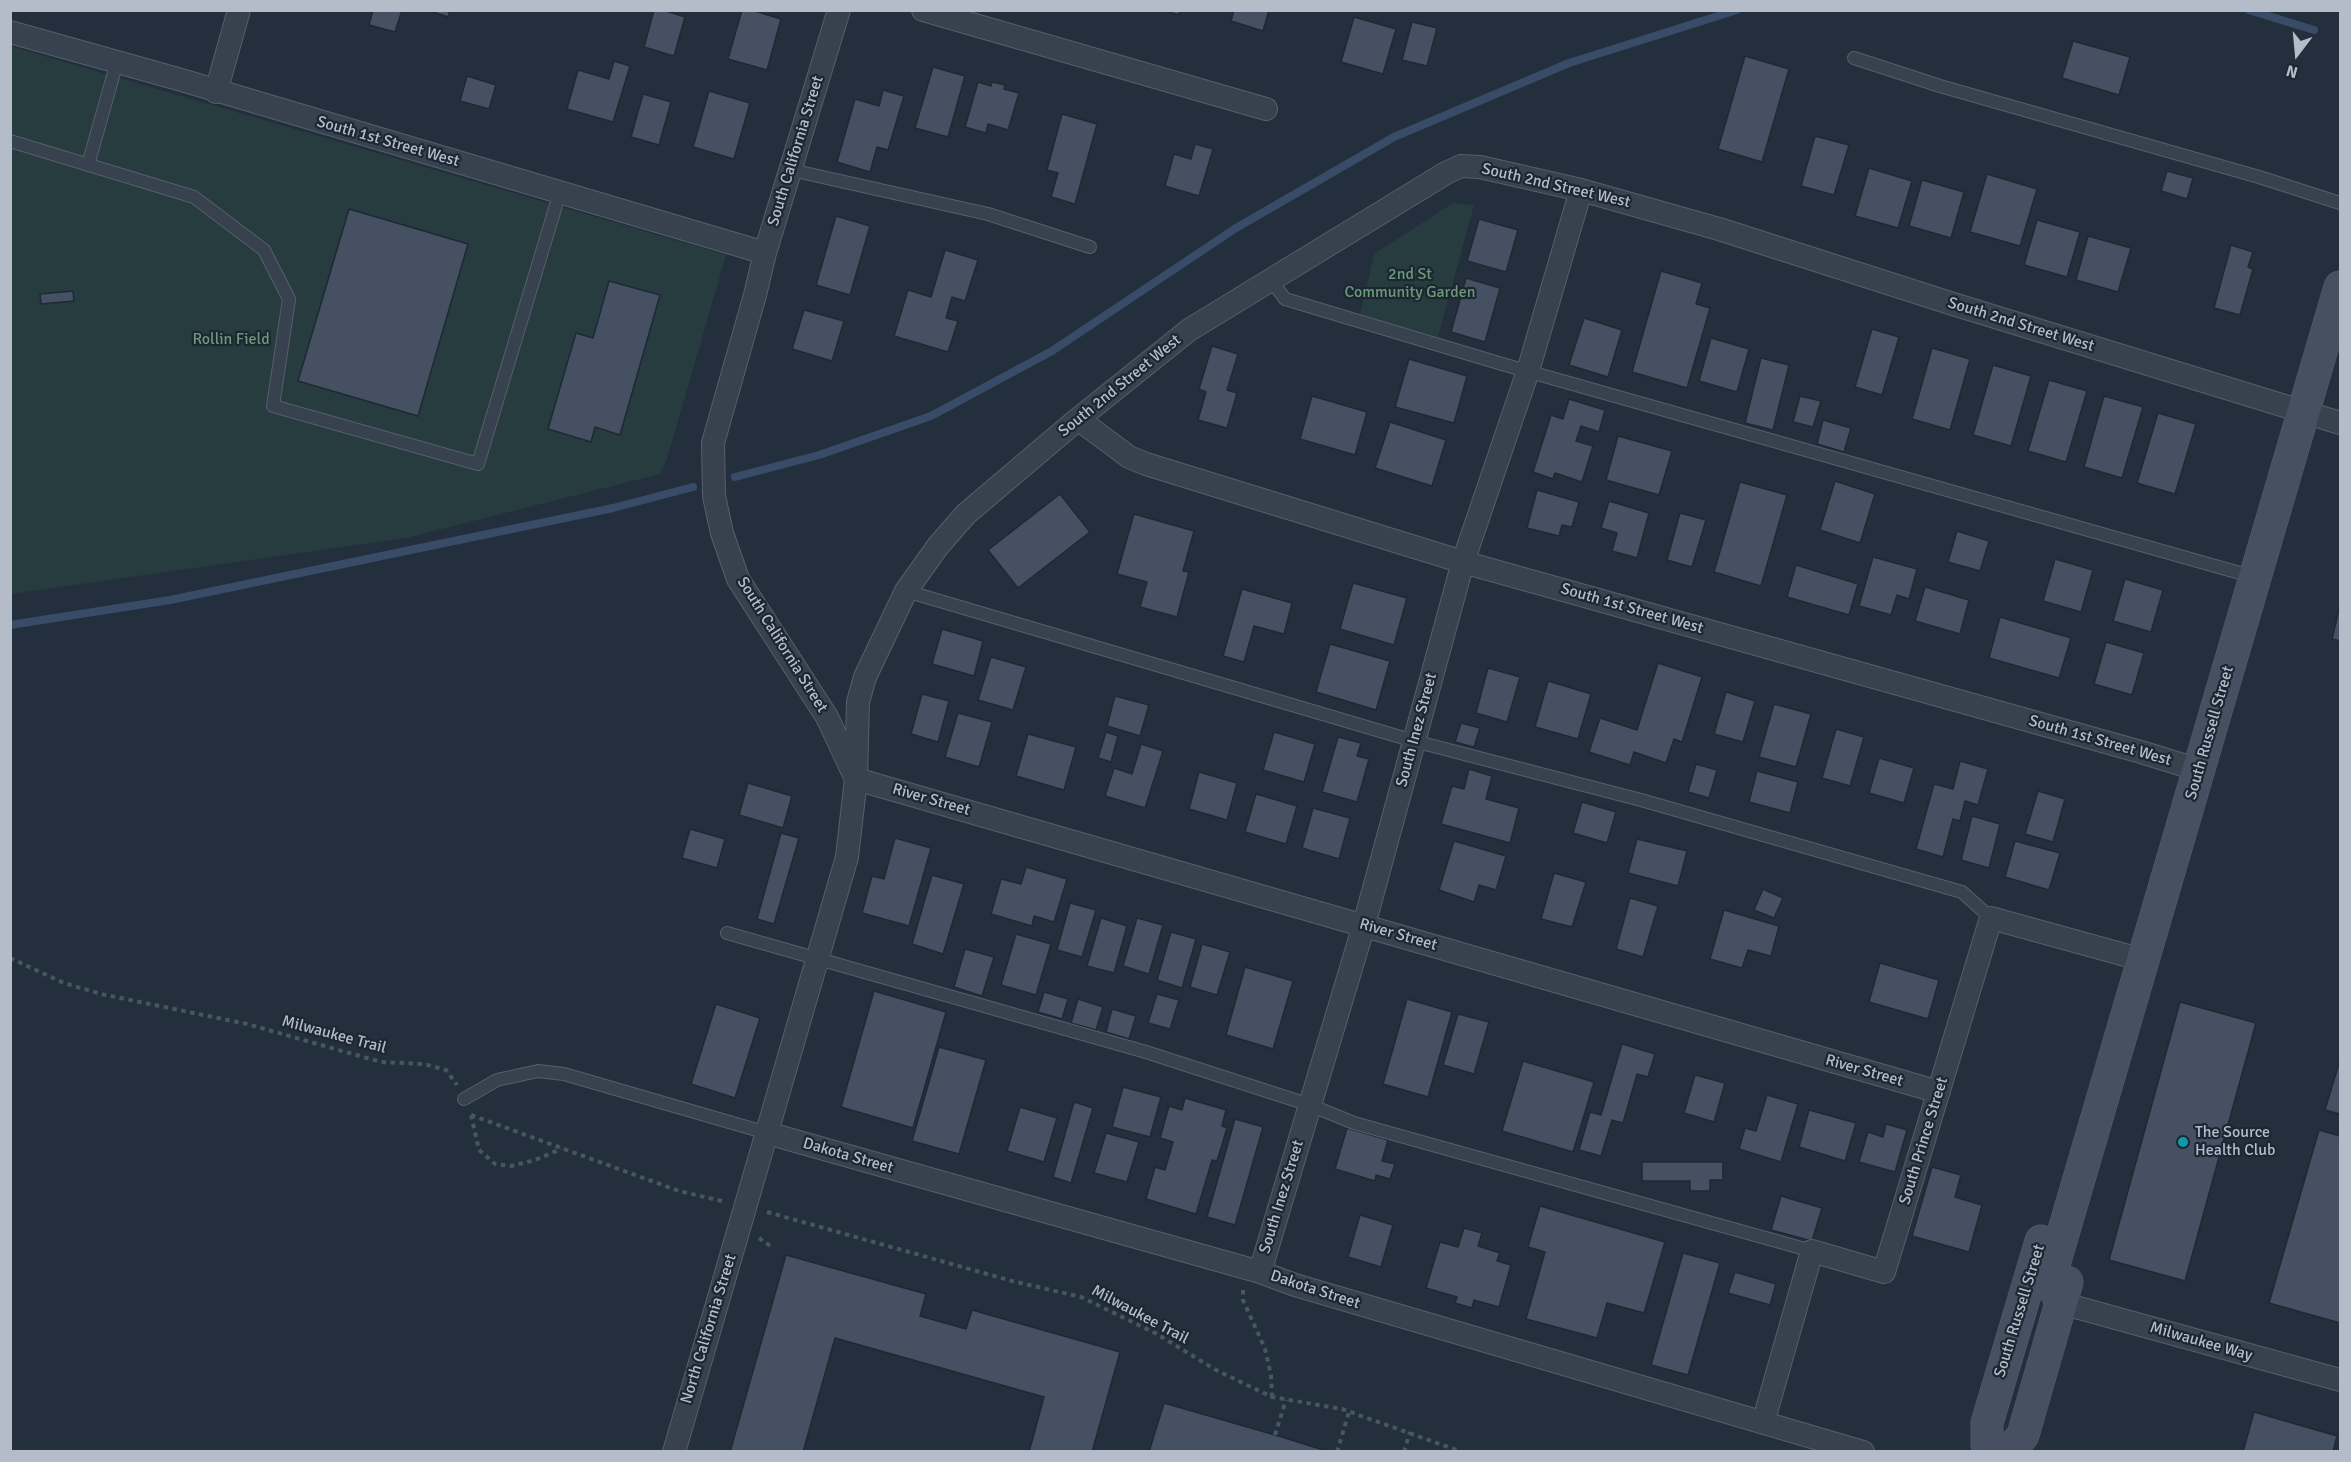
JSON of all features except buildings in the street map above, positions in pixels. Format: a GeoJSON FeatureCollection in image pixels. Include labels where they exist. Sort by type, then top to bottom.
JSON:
{"type":"FeatureCollection","features":[{"type":"Feature","properties":{"kind":"main road","name":"South Russell Street"},"geometry":{"type":"LineString","coordinates":[[1990,1452],[1987,1444],[1987,1423],[2043,1236],[2057,1207],[2079,1179],[2340,286]]}},
{"type":"Feature","properties":{"kind":"main road","name":"South Russell Street"},"geometry":{"type":"LineString","coordinates":[[2008,1452],[2022,1435],[2077,1246],[2083,1212],[2079,1179]]}},
{"type":"Feature","properties":{"kind":"street"},"geometry":{"type":"LineString","coordinates":[[216,92],[239,10]]}},
{"type":"Feature","properties":{"kind":"street","name":"South California Street"},"geometry":{"type":"LineString","coordinates":[[838,10],[765,253],[713,443],[714,496],[722,533],[738,579],[827,717],[856,779]]}},
{"type":"Feature","properties":{"kind":"street"},"geometry":{"type":"LineString","coordinates":[[923,10],[1266,109]]}},
{"type":"Feature","properties":{"kind":"street","name":"South 1st Street West"},"geometry":{"type":"LineString","coordinates":[[10,32],[765,253]]}},
{"type":"Feature","properties":{"kind":"street","name":"South 2nd Street West"},"geometry":{"type":"LineString","coordinates":[[856,779],[858,702],[865,677],[906,591],[938,546],[966,514],[1078,419],[1190,330],[1461,166],[1480,167],[1581,190],[1719,229],[1953,304],[2340,423]]}},
{"type":"Feature","properties":{"kind":"street","name":"South Inez Street"},"geometry":{"type":"LineString","coordinates":[[1260,1272],[1364,925],[1463,562],[1528,371],[1581,190]]}},
{"type":"Feature","properties":{"kind":"street","name":"South 1st Street West"},"geometry":{"type":"LineString","coordinates":[[1078,419],[1129,457],[1146,464],[1463,562],[2130,748],[2199,770]]}},
{"type":"Feature","properties":{"kind":"street"},"geometry":{"type":"LineString","coordinates":[[745,1207],[847,857],[856,779]]}},
{"type":"Feature","properties":{"kind":"street","name":"River Street"},"geometry":{"type":"LineString","coordinates":[[856,779],[1939,1092]]}},
{"type":"Feature","properties":{"kind":"street"},"geometry":{"type":"LineString","coordinates":[[1991,918],[2143,960]]}},
{"type":"Feature","properties":{"kind":"street","name":"South Prince Street"},"geometry":{"type":"LineString","coordinates":[[1812,1251],[1884,1272],[1991,918]]}},
{"type":"Feature","properties":{"kind":"street","name":"Dakota Street"},"geometry":{"type":"LineString","coordinates":[[766,1132],[1260,1272],[1307,1288],[1863,1452]]}},
{"type":"Feature","properties":{"kind":"street","name":"North California Street"},"geometry":{"type":"LineString","coordinates":[[674,1452],[745,1207]]}},
{"type":"Feature","properties":{"kind":"street"},"geometry":{"type":"LineString","coordinates":[[1763,1423],[1812,1251]]}},
{"type":"Feature","properties":{"kind":"street","name":"Milwaukee Way"},"geometry":{"type":"LineString","coordinates":[[2061,1303],[2340,1380]]}},
{"type":"Feature","properties":{"kind":"lane"},"geometry":{"type":"LineString","coordinates":[[1854,58],[1940,86],[2259,177],[2340,203]]}},
{"type":"Feature","properties":{"kind":"lane"},"geometry":{"type":"LineString","coordinates":[[88,165],[117,62]]}},
{"type":"Feature","properties":{"kind":"lane"},"geometry":{"type":"LineString","coordinates":[[10,141],[194,197],[264,250],[289,299],[273,406],[478,464],[560,192]]}},
{"type":"Feature","properties":{"kind":"lane"},"geometry":{"type":"LineString","coordinates":[[791,170],[988,214],[1090,247]]}},
{"type":"Feature","properties":{"kind":"lane"},"geometry":{"type":"LineString","coordinates":[[1271,279],[1285,299],[1528,371],[2255,577]]}},
{"type":"Feature","properties":{"kind":"lane"},"geometry":{"type":"LineString","coordinates":[[906,591],[1414,741],[1641,800],[1962,892],[1991,918]]}},
{"type":"Feature","properties":{"kind":"lane"},"geometry":{"type":"LineString","coordinates":[[727,933],[1146,1052],[1310,1105],[1354,1123],[1812,1251]]}},
{"type":"Feature","properties":{"kind":"lane"},"geometry":{"type":"LineString","coordinates":[[464,1099],[497,1080],[538,1071],[564,1074],[766,1132]]}},
{"type":"Feature","properties":{"kind":"path","name":"Milwaukee Trail"},"geometry":{"type":"LineString","coordinates":[[10,958],[64,983],[101,994],[248,1024],[381,1062],[424,1064],[447,1070],[471,1115],[679,1191],[1012,1281],[1081,1297],[1155,1333],[1216,1370],[1272,1397],[1349,1412],[1462,1452]]}},
{"type":"Feature","properties":{"kind":"path"},"geometry":{"type":"LineString","coordinates":[[471,1115],[479,1150],[495,1164],[511,1166],[562,1149]]}},
{"type":"Feature","properties":{"kind":"path"},"geometry":{"type":"LineString","coordinates":[[1243,1288],[1243,1300],[1265,1350],[1272,1375],[1272,1397]]}},
{"type":"Feature","properties":{"kind":"path"},"geometry":{"type":"LineString","coordinates":[[1275,1436],[1286,1400]]}},
{"type":"Feature","properties":{"kind":"path"},"geometry":{"type":"LineString","coordinates":[[1337,1452],[1349,1412]]}},
{"type":"Feature","properties":{"kind":"path"},"geometry":{"type":"LineString","coordinates":[[1404,1452],[1410,1432]]}},
{"type":"Feature","properties":{"kind":"green space","name":"Rollin Field"},"geometry":{"type":"Polygon","coordinates":[[[10,46],[726,255],[667,459],[660,474],[406,538],[11,594],[10,46]]]}},
{"type":"Feature","properties":{"kind":"green space","name":"2nd St Community Garden"},"geometry":{"type":"Polygon","coordinates":[[[1453,203],[1474,205],[1438,337],[1360,315],[1374,254],[1453,203]]]}},
{"type":"Feature","properties":{"kind":"waterway"},"geometry":{"type":"LineString","coordinates":[[735,477],[819,455],[931,416],[1052,351],[1236,228],[1394,137],[1569,63],[1737,10]]}},
{"type":"Feature","properties":{"kind":"waterway"},"geometry":{"type":"LineString","coordinates":[[2249,10],[2314,30]]}},
{"type":"Feature","properties":{"kind":"waterway"},"geometry":{"type":"LineString","coordinates":[[10,625],[170,600],[613,508],[693,487]]}},
{"type":"Feature","properties":{"kind":"place","name":"The Source Health Club"},"geometry":{"type":"Point","coordinates":[2183,1142]}}]}
